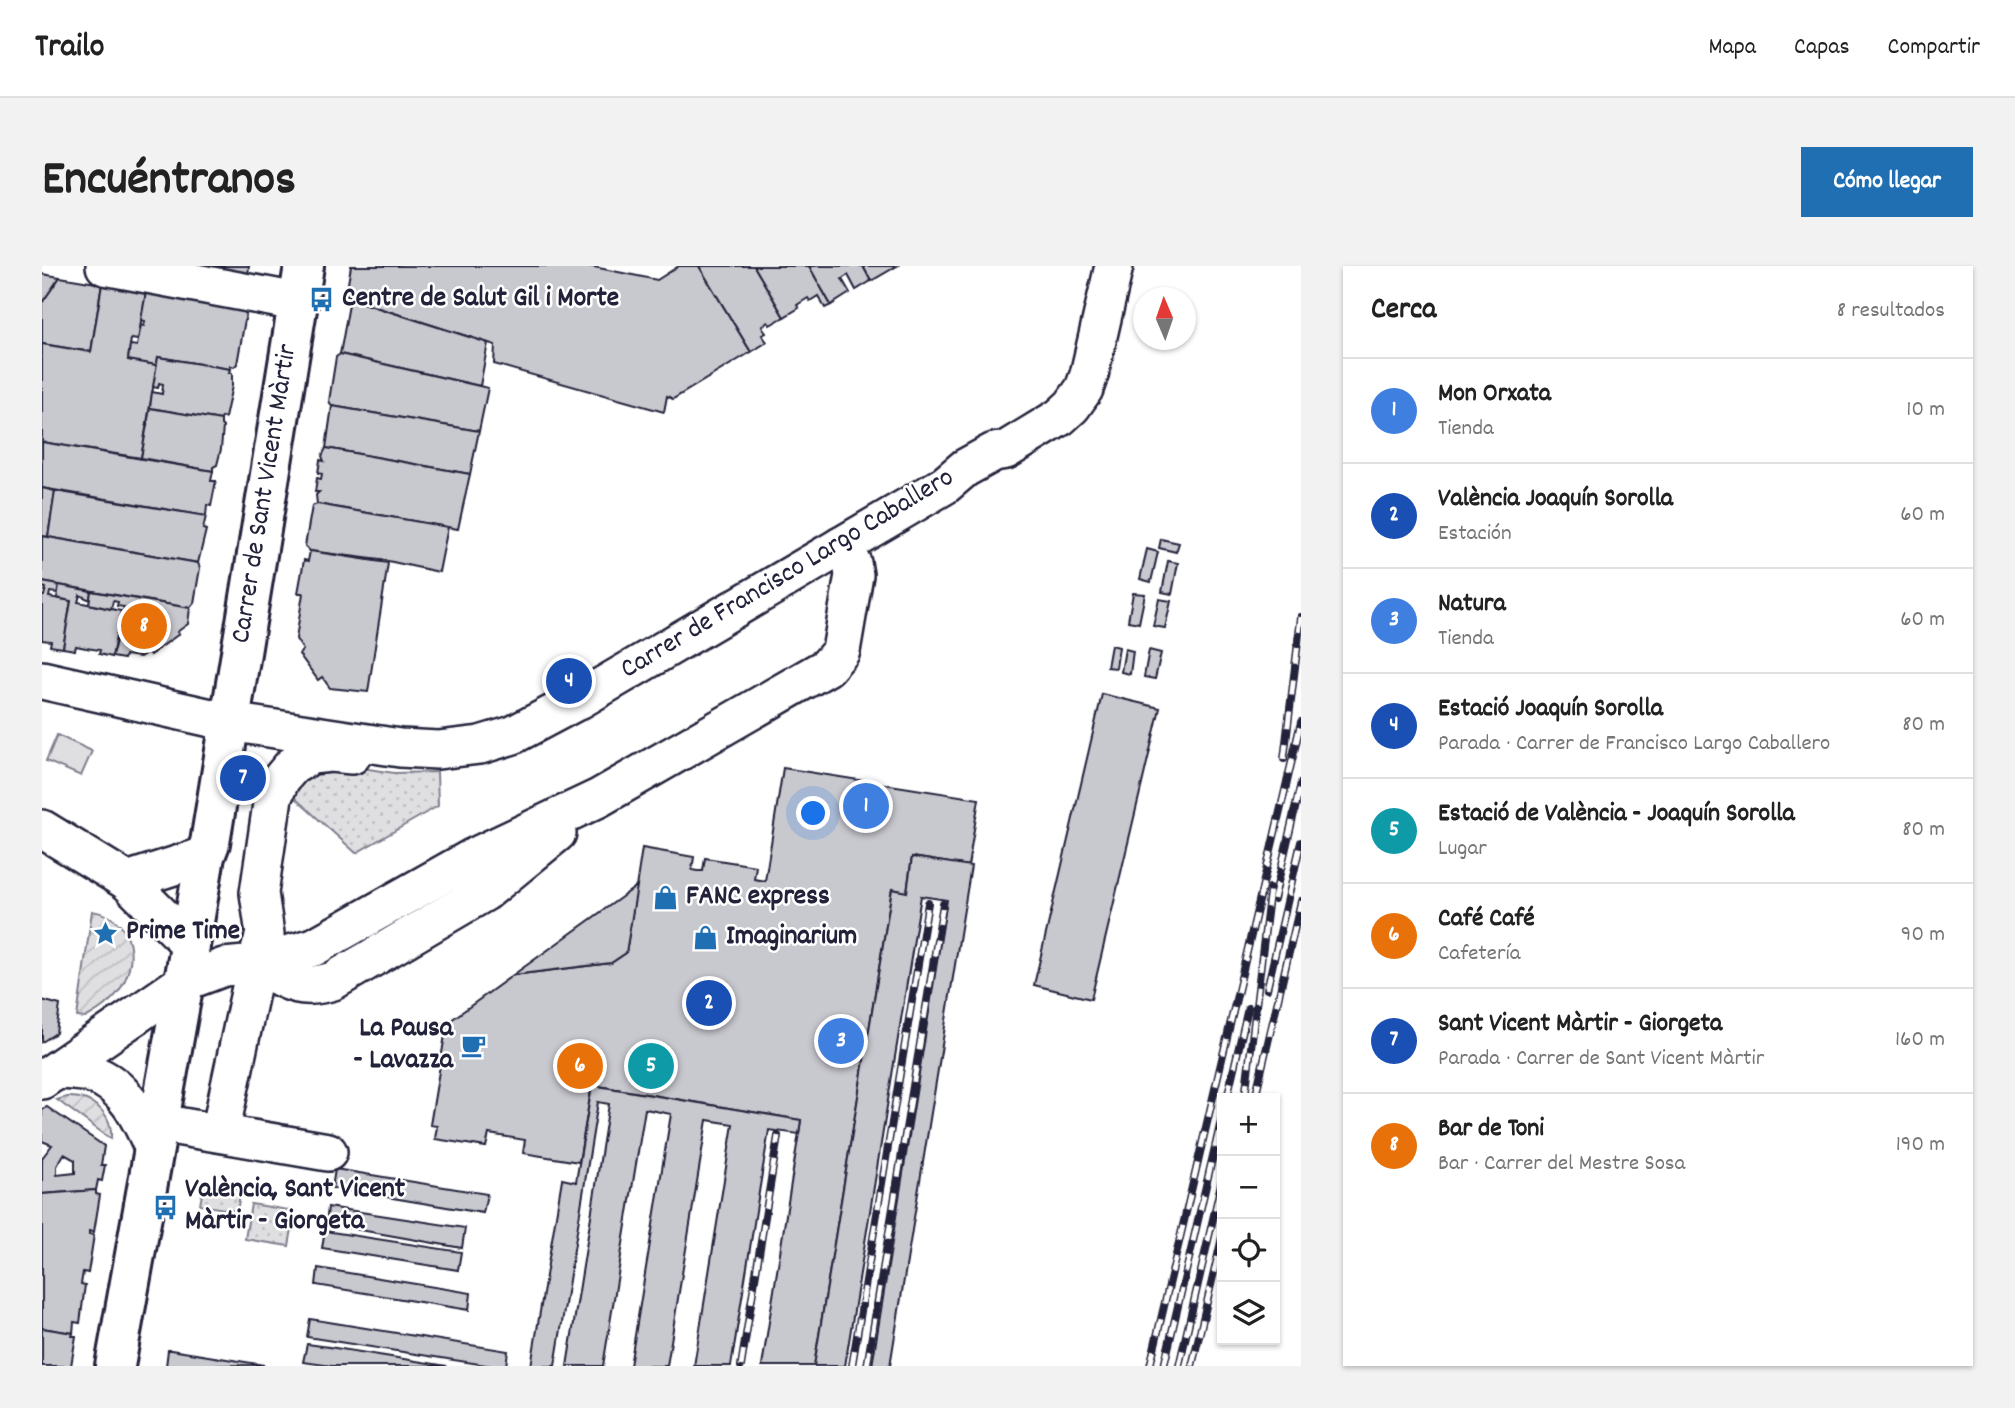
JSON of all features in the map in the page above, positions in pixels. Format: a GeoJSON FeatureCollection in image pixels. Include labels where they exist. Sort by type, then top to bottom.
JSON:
{"type":"FeatureCollection","features":[{"type":"Feature","properties":{"kind":"main road","name":"Carrer de Sant Vicent Màrtir"},"geometry":{"type":"LineString","coordinates":[[116,1366],[184,982],[184,937],[197,859],[210,844],[300,284]]}},
{"type":"Feature","properties":{"kind":"street"},"geometry":{"type":"LineString","coordinates":[[105,266],[300,284]]}},
{"type":"Feature","properties":{"kind":"street","name":"Carrer de Francisco Largo Caballero"},"geometry":{"type":"LineString","coordinates":[[42,680],[229,722],[400,748],[438,750],[480,745],[513,735],[579,700],[946,485],[965,468],[994,452],[1006,450],[1060,417],[1084,389],[1114,266]]}},
{"type":"Feature","properties":{"kind":"street"},"geometry":{"type":"LineString","coordinates":[[51,1075],[184,982],[224,967],[256,964],[314,947],[472,858],[599,798],[827,667],[841,651],[854,575],[852,563],[841,546]]}},
{"type":"Feature","properties":{"kind":"street"},"geometry":{"type":"LineString","coordinates":[[220,1133],[256,964],[265,934],[259,893],[273,797],[281,779],[292,766],[311,755],[331,753],[413,763],[451,758],[480,745]]}},
{"type":"Feature","properties":{"kind":"street"},"geometry":{"type":"LineString","coordinates":[[42,829],[127,881],[184,937]]}},
{"type":"Feature","properties":{"kind":"street"},"geometry":{"type":"LineString","coordinates":[[127,881],[197,859]]}},
{"type":"Feature","properties":{"kind":"street"},"geometry":{"type":"LineString","coordinates":[[51,1075],[92,1074],[111,1084],[157,1136],[220,1133],[328,1152]]}},
{"type":"Feature","properties":{"kind":"shaded area"},"geometry":{"type":"Polygon","coordinates":[[[57,735],[92,751],[81,776],[46,761],[57,735]]]}},
{"type":"Feature","properties":{"kind":"shaded area"},"geometry":{"type":"Polygon","coordinates":[[[349,766],[394,773],[437,772],[438,806],[356,853],[286,790],[300,776],[349,766]]]}},
{"type":"Feature","properties":{"kind":"shaded area"},"geometry":{"type":"Polygon","coordinates":[[[92,911],[105,915],[123,929],[128,939],[130,962],[122,986],[115,996],[85,1018],[77,1017],[92,911]]]}},
{"type":"Feature","properties":{"kind":"shaded area"},"geometry":{"type":"Polygon","coordinates":[[[67,1097],[85,1099],[99,1108],[108,1121],[111,1139],[57,1100],[67,1097]]]}},
{"type":"Feature","properties":{"kind":"shaded area"},"geometry":{"type":"Polygon","coordinates":[[[204,1183],[241,1189],[237,1211],[200,1205],[204,1183]]]}},
{"type":"Feature","properties":{"kind":"shaded area"},"geometry":{"type":"Polygon","coordinates":[[[251,1204],[295,1211],[289,1246],[245,1239],[251,1204]]]}},
{"type":"Feature","properties":{"kind":"building"},"geometry":{"type":"Polygon","coordinates":[[[203,266],[249,266],[248,275],[203,266]]]}},
{"type":"Feature","properties":{"kind":"building"},"geometry":{"type":"Polygon","coordinates":[[[351,266],[589,266],[657,280],[679,266],[699,266],[751,352],[673,399],[667,396],[664,412],[494,364],[495,345],[350,299],[350,295],[346,295],[351,266]]]}},
{"type":"Feature","properties":{"kind":"building"},"geometry":{"type":"Polygon","coordinates":[[[699,266],[754,266],[784,317],[770,325],[768,322],[762,326],[766,333],[762,335],[767,342],[751,352],[699,266]]]}},
{"type":"Feature","properties":{"kind":"building"},"geometry":{"type":"Polygon","coordinates":[[[754,266],[809,266],[831,305],[825,308],[818,296],[810,301],[808,298],[797,305],[799,308],[784,317],[754,266]]]}},
{"type":"Feature","properties":{"kind":"building"},"geometry":{"type":"Polygon","coordinates":[[[809,266],[863,266],[871,281],[856,290],[848,275],[842,279],[850,293],[831,305],[809,266]]]}},
{"type":"Feature","properties":{"kind":"building"},"geometry":{"type":"Polygon","coordinates":[[[863,266],[897,266],[871,281],[863,266]]]}},
{"type":"Feature","properties":{"kind":"building"},"geometry":{"type":"Polygon","coordinates":[[[42,274],[60,277],[42,303],[42,274]]]}},
{"type":"Feature","properties":{"kind":"building"},"geometry":{"type":"Polygon","coordinates":[[[60,277],[102,284],[91,352],[42,344],[42,303],[60,277]]]}},
{"type":"Feature","properties":{"kind":"building"},"geometry":{"type":"Polygon","coordinates":[[[102,284],[146,292],[138,340],[131,339],[128,360],[157,365],[141,458],[42,442],[42,344],[91,352],[102,284]]]}},
{"type":"Feature","properties":{"kind":"building"},"geometry":{"type":"Polygon","coordinates":[[[146,292],[244,311],[246,314],[237,364],[230,366],[230,369],[158,357],[157,365],[128,360],[130,345],[137,346],[141,325],[144,326],[145,321],[141,320],[146,292]]]}},
{"type":"Feature","properties":{"kind":"building"},"geometry":{"type":"Polygon","coordinates":[[[350,299],[488,343],[480,386],[340,354],[350,299]]]}},
{"type":"Feature","properties":{"kind":"building"},"geometry":{"type":"Polygon","coordinates":[[[340,354],[488,388],[479,431],[332,406],[329,401],[336,357],[340,354]]]}},
{"type":"Feature","properties":{"kind":"building"},"geometry":{"type":"Polygon","coordinates":[[[158,357],[230,369],[232,386],[225,418],[222,417],[221,420],[150,408],[152,392],[162,394],[163,384],[159,383],[158,388],[153,387],[158,357]]]}},
{"type":"Feature","properties":{"kind":"building"},"geometry":{"type":"Polygon","coordinates":[[[332,406],[479,431],[470,474],[326,448],[332,406]]]}},
{"type":"Feature","properties":{"kind":"building"},"geometry":{"type":"Polygon","coordinates":[[[150,408],[221,420],[221,449],[213,471],[141,458],[150,408]]]}},
{"type":"Feature","properties":{"kind":"building"},"geometry":{"type":"Polygon","coordinates":[[[42,442],[213,471],[211,481],[216,481],[211,506],[207,505],[206,516],[42,488],[42,442]]]}},
{"type":"Feature","properties":{"kind":"building"},"geometry":{"type":"Polygon","coordinates":[[[326,448],[470,474],[458,529],[317,504],[317,478],[321,479],[322,474],[318,473],[320,460],[324,461],[322,456],[326,448]]]}},
{"type":"Feature","properties":{"kind":"building"},"geometry":{"type":"Polygon","coordinates":[[[42,488],[55,491],[48,537],[42,536],[42,488]]]}},
{"type":"Feature","properties":{"kind":"building"},"geometry":{"type":"Polygon","coordinates":[[[55,491],[206,516],[203,529],[206,530],[198,563],[48,537],[55,491]]]}},
{"type":"Feature","properties":{"kind":"building"},"geometry":{"type":"Polygon","coordinates":[[[317,504],[448,527],[439,572],[388,561],[310,551],[305,546],[312,506],[317,504]]]}},
{"type":"Feature","properties":{"kind":"building"},"geometry":{"type":"Polygon","coordinates":[[[42,536],[198,563],[200,568],[194,603],[190,608],[42,582],[42,536]]]}},
{"type":"Feature","properties":{"kind":"building"},"geometry":{"type":"Polygon","coordinates":[[[1161,539],[1179,543],[1176,552],[1159,548],[1161,539]]]}},
{"type":"Feature","properties":{"kind":"building"},"geometry":{"type":"Polygon","coordinates":[[[1147,549],[1158,552],[1151,582],[1140,579],[1147,549]]]}},
{"type":"Feature","properties":{"kind":"building"},"geometry":{"type":"Polygon","coordinates":[[[310,551],[388,563],[368,692],[330,688],[322,677],[318,680],[299,654],[303,650],[296,639],[303,593],[298,593],[304,560],[308,561],[310,551]]]}},
{"type":"Feature","properties":{"kind":"building"},"geometry":{"type":"Polygon","coordinates":[[[1168,561],[1178,563],[1172,594],[1162,592],[1168,561]]]}},
{"type":"Feature","properties":{"kind":"building"},"geometry":{"type":"Polygon","coordinates":[[[42,582],[59,585],[57,593],[50,592],[49,597],[71,601],[63,648],[50,646],[51,641],[42,640],[42,596],[46,588],[42,587],[42,582]]]}},
{"type":"Feature","properties":{"kind":"building"},"geometry":{"type":"Polygon","coordinates":[[[59,585],[91,591],[90,600],[80,595],[78,602],[121,611],[112,657],[99,654],[100,650],[76,646],[75,650],[63,648],[71,601],[57,598],[59,585]]]}},
{"type":"Feature","properties":{"kind":"building"},"geometry":{"type":"Polygon","coordinates":[[[91,591],[190,608],[188,624],[150,655],[148,652],[140,657],[112,657],[124,607],[117,606],[118,602],[113,601],[111,609],[89,604],[91,591]]]}},
{"type":"Feature","properties":{"kind":"building"},"geometry":{"type":"Polygon","coordinates":[[[1133,593],[1145,594],[1139,623],[1128,621],[1133,593]]]}},
{"type":"Feature","properties":{"kind":"building"},"geometry":{"type":"Polygon","coordinates":[[[1159,599],[1171,601],[1165,628],[1153,626],[1159,599]]]}},
{"type":"Feature","properties":{"kind":"building"},"geometry":{"type":"Polygon","coordinates":[[[1111,645],[1119,647],[1116,668],[1107,667],[1111,645]]]}},
{"type":"Feature","properties":{"kind":"building"},"geometry":{"type":"Polygon","coordinates":[[[1125,649],[1133,651],[1130,674],[1121,672],[1125,649]]]}},
{"type":"Feature","properties":{"kind":"building"},"geometry":{"type":"Polygon","coordinates":[[[1149,650],[1161,653],[1155,679],[1144,677],[1149,650]]]}},
{"type":"Feature","properties":{"kind":"building"},"geometry":{"type":"Polygon","coordinates":[[[1102,694],[1160,708],[1091,999],[1034,985],[1102,694]]]}},
{"type":"Feature","properties":{"kind":"building"},"geometry":{"type":"Polygon","coordinates":[[[783,768],[979,799],[968,866],[912,857],[907,892],[892,889],[814,1366],[762,1366],[801,1120],[592,1085],[579,1162],[523,1153],[525,1140],[489,1134],[486,1147],[435,1139],[437,1126],[430,1125],[447,1023],[513,975],[611,963],[626,953],[642,848],[694,857],[692,870],[697,871],[703,871],[705,858],[756,866],[754,879],[765,881],[783,768]]]}},
{"type":"Feature","properties":{"kind":"building"},"geometry":{"type":"Polygon","coordinates":[[[912,857],[971,866],[890,1366],[872,1366],[947,900],[921,896],[845,1366],[814,1366],[892,889],[907,892],[912,857]]]}},
{"type":"Feature","properties":{"kind":"building"},"geometry":{"type":"Polygon","coordinates":[[[637,886],[626,953],[611,963],[513,975],[637,886]]]}},
{"type":"Feature","properties":{"kind":"building"},"geometry":{"type":"Polygon","coordinates":[[[42,1000],[60,1005],[56,1033],[42,1042],[42,1000]]]}},
{"type":"Feature","properties":{"kind":"building"},"geometry":{"type":"Polygon","coordinates":[[[592,1085],[801,1120],[799,1134],[769,1130],[731,1366],[694,1366],[733,1124],[707,1120],[667,1366],[630,1366],[671,1114],[645,1109],[603,1366],[567,1366],[609,1104],[598,1102],[555,1366],[531,1366],[562,1179],[576,1182],[592,1085]]]}},
{"type":"Feature","properties":{"kind":"building"},"geometry":{"type":"Polygon","coordinates":[[[47,1107],[104,1146],[101,1165],[105,1165],[102,1181],[98,1180],[96,1190],[42,1194],[42,1158],[52,1145],[42,1141],[42,1109],[47,1107]],[[64,1154],[57,1166],[57,1175],[75,1173],[75,1160],[64,1154]]]}},
{"type":"Feature","properties":{"kind":"building"},"geometry":{"type":"Polygon","coordinates":[[[335,1169],[487,1194],[483,1213],[332,1188],[335,1169]]]}},
{"type":"Feature","properties":{"kind":"building"},"geometry":{"type":"Polygon","coordinates":[[[96,1190],[96,1194],[100,1195],[94,1232],[89,1231],[89,1234],[94,1235],[88,1273],[83,1272],[81,1284],[85,1285],[80,1323],[74,1322],[73,1333],[42,1328],[42,1194],[96,1190]]]}},
{"type":"Feature","properties":{"kind":"building"},"geometry":{"type":"Polygon","coordinates":[[[328,1207],[465,1228],[462,1248],[326,1224],[328,1207]]]}},
{"type":"Feature","properties":{"kind":"building"},"geometry":{"type":"Polygon","coordinates":[[[325,1231],[461,1252],[458,1270],[322,1248],[325,1231]]]}},
{"type":"Feature","properties":{"kind":"building"},"geometry":{"type":"Polygon","coordinates":[[[318,1268],[471,1293],[469,1310],[316,1285],[318,1268]]]}},
{"type":"Feature","properties":{"kind":"building"},"geometry":{"type":"Polygon","coordinates":[[[310,1319],[508,1351],[506,1366],[307,1337],[310,1319]]]}},
{"type":"Feature","properties":{"kind":"building"},"geometry":{"type":"Polygon","coordinates":[[[42,1328],[73,1333],[72,1336],[76,1336],[71,1366],[42,1366],[42,1328]]]}},
{"type":"Feature","properties":{"kind":"building"},"geometry":{"type":"Polygon","coordinates":[[[307,1344],[447,1366],[332,1366],[303,1362],[307,1344]]]}},
{"type":"Feature","properties":{"kind":"building"},"geometry":{"type":"Polygon","coordinates":[[[168,1350],[171,1350],[264,1365],[166,1366],[168,1350]]]}},
{"type":"Feature","properties":{"kind":"railway"},"geometry":{"type":"LineString","coordinates":[[1284,759],[1301,617]]}},
{"type":"Feature","properties":{"kind":"railway"},"geometry":{"type":"LineString","coordinates":[[1150,1366],[1301,722]]}},
{"type":"Feature","properties":{"kind":"railway"},"geometry":{"type":"LineString","coordinates":[[1274,899],[1301,783]]}},
{"type":"Feature","properties":{"kind":"railway"},"geometry":{"type":"LineString","coordinates":[[1267,989],[1301,842]]}},
{"type":"Feature","properties":{"kind":"railway"},"geometry":{"type":"LineString","coordinates":[[1246,1093],[1270,888]]}},
{"type":"Feature","properties":{"kind":"railway"},"geometry":{"type":"LineString","coordinates":[[1256,1093],[1301,901]]}},
{"type":"Feature","properties":{"kind":"railway"},"geometry":{"type":"LineString","coordinates":[[852,1366],[928,903]]}},
{"type":"Feature","properties":{"kind":"railway"},"geometry":{"type":"LineString","coordinates":[[867,1366],[943,904]]}},
{"type":"Feature","properties":{"kind":"railway"},"geometry":{"type":"LineString","coordinates":[[1228,1093],[1248,1008]]}},
{"type":"Feature","properties":{"kind":"railway"},"geometry":{"type":"LineString","coordinates":[[741,1366],[778,1136]]}},
{"type":"Feature","properties":{"kind":"railway"},"geometry":{"type":"LineString","coordinates":[[1164,1366],[1217,1138]]}},
{"type":"Feature","properties":{"kind":"railway"},"geometry":{"type":"LineString","coordinates":[[1179,1366],[1217,1202]]}},
{"type":"Feature","properties":{"kind":"railway"},"geometry":{"type":"LineString","coordinates":[[1192,1366],[1217,1259]]}},
{"type":"Feature","properties":{"kind":"place","name":"Centre de Salut Gil i Morte"},"geometry":{"type":"Point","coordinates":[322,300]}},
{"type":"Feature","properties":{"kind":"place","name":"Bar de Toni"},"geometry":{"type":"Point","coordinates":[144,626]}},
{"type":"Feature","properties":{"kind":"place","name":"Estació Joaquín Sorolla"},"geometry":{"type":"Point","coordinates":[569,681]}},
{"type":"Feature","properties":{"kind":"place","name":"Sant Vicent Màrtir - Giorgeta"},"geometry":{"type":"Point","coordinates":[243,778]}},
{"type":"Feature","properties":{"kind":"place","name":"Mon Orxata"},"geometry":{"type":"Point","coordinates":[866,806]}},
{"type":"Feature","properties":{"kind":"place","name":"FANC express"},"geometry":{"type":"Point","coordinates":[666,898]}},
{"type":"Feature","properties":{"kind":"place","name":"Prime Time"},"geometry":{"type":"Point","coordinates":[106,933]}},
{"type":"Feature","properties":{"kind":"place","name":"Imaginarium"},"geometry":{"type":"Point","coordinates":[706,938]}},
{"type":"Feature","properties":{"kind":"place","name":"València Joaquín Sorolla"},"geometry":{"type":"Point","coordinates":[709,1003]}},
{"type":"Feature","properties":{"kind":"place","name":"Natura"},"geometry":{"type":"Point","coordinates":[841,1041]}},
{"type":"Feature","properties":{"kind":"place","name":"La Pausa - Lavazza"},"geometry":{"type":"Point","coordinates":[473,1046]}},
{"type":"Feature","properties":{"kind":"place","name":"Café Café"},"geometry":{"type":"Point","coordinates":[580,1066]}},
{"type":"Feature","properties":{"kind":"place","name":"Estació de València - Joaquín Sorolla"},"geometry":{"type":"Point","coordinates":[651,1066]}},
{"type":"Feature","properties":{"kind":"place","name":"València, Sant Vicent Màrtir - Giorgeta"},"geometry":{"type":"Point","coordinates":[165,1207]}}]}
